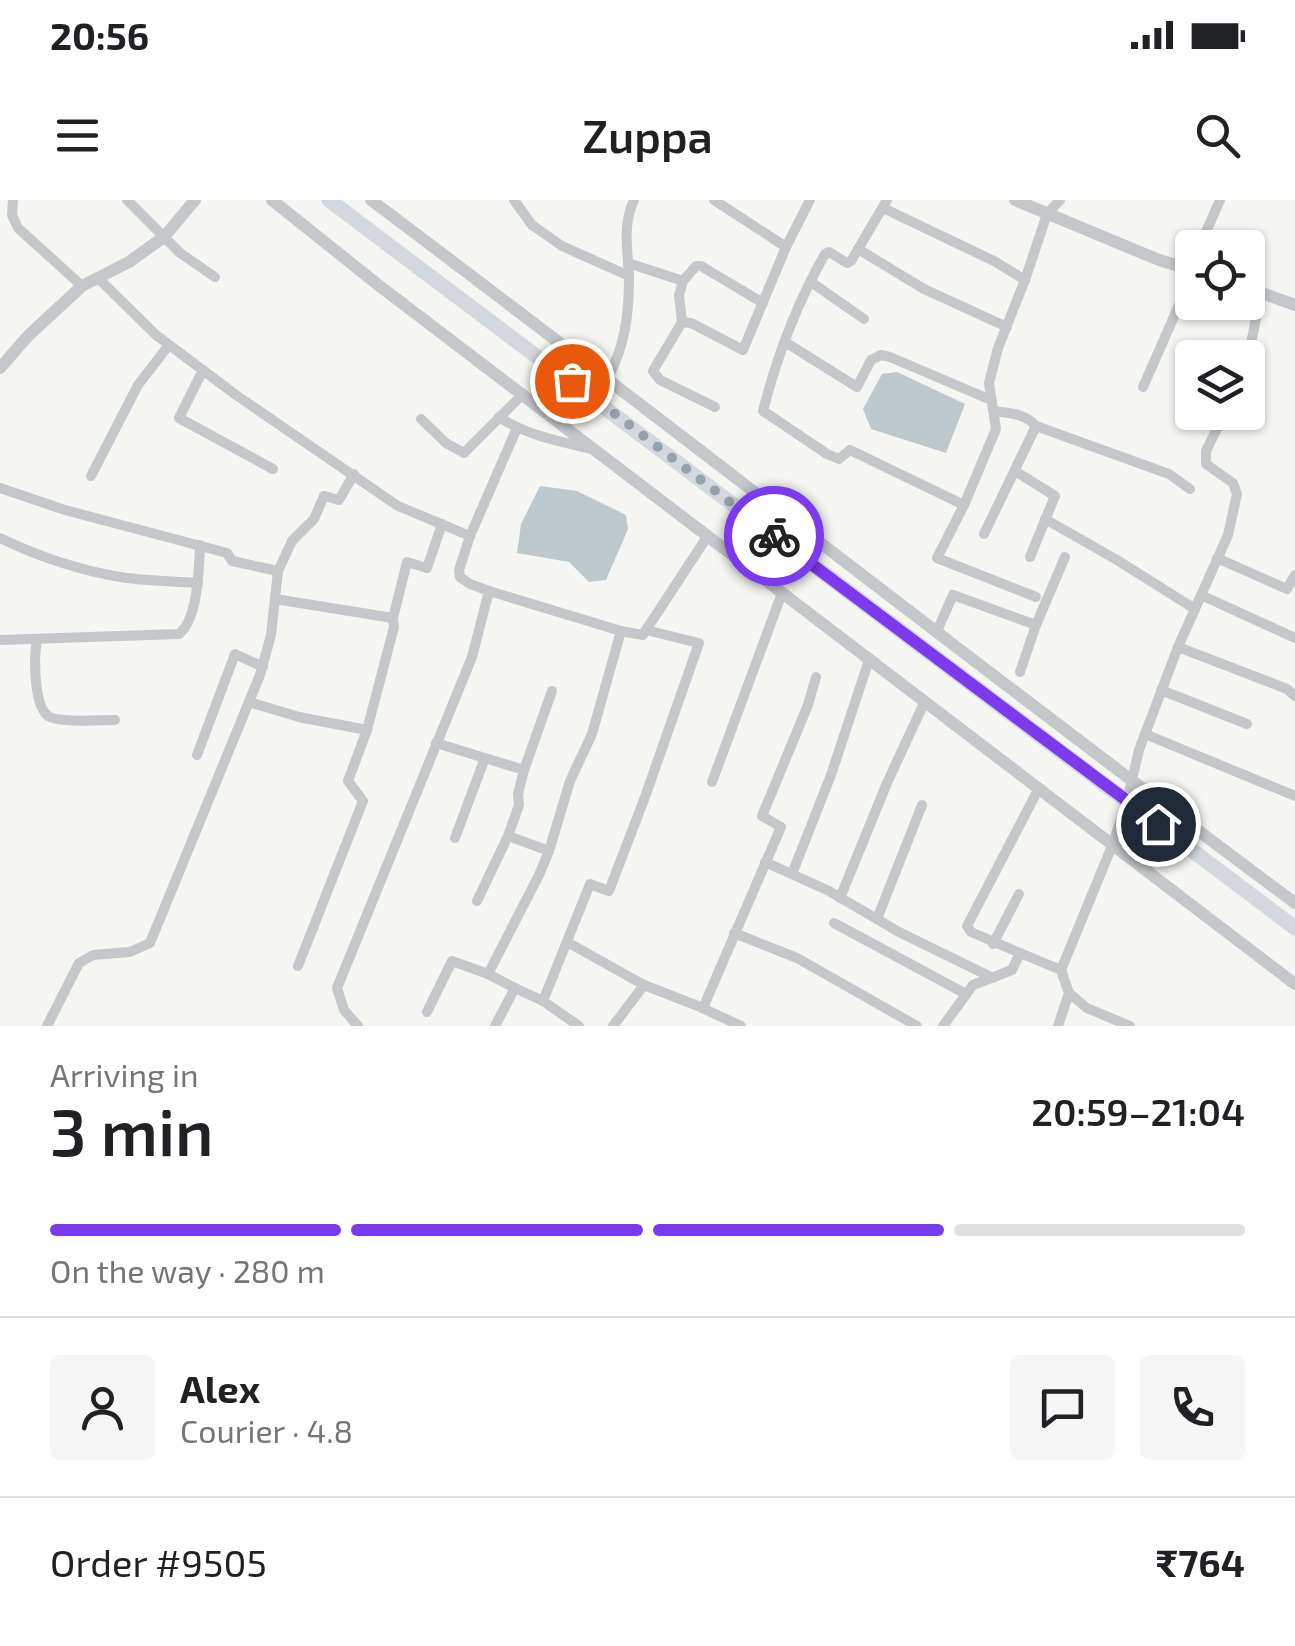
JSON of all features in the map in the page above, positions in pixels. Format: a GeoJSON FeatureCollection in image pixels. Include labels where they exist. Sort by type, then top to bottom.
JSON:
{"type":"FeatureCollection","features":[{"type":"Feature","properties":{"kind":"highway"},"geometry":{"type":"LineString","coordinates":[[330,200],[1295,928]]}},
{"type":"Feature","properties":{"kind":"street"},"geometry":{"type":"LineString","coordinates":[[127,200],[180,253],[215,276]]}},
{"type":"Feature","properties":{"kind":"street"},"geometry":{"type":"LineString","coordinates":[[0,368],[82,286],[129,262],[164,237],[195,200]]}},
{"type":"Feature","properties":{"kind":"street"},"geometry":{"type":"LineString","coordinates":[[272,200],[593,450],[1295,984]]}},
{"type":"Feature","properties":{"kind":"street"},"geometry":{"type":"LineString","coordinates":[[370,200],[1295,902]]}},
{"type":"Feature","properties":{"kind":"street"},"geometry":{"type":"LineString","coordinates":[[514,200],[532,225],[562,246],[628,276]]}},
{"type":"Feature","properties":{"kind":"street"},"geometry":{"type":"LineString","coordinates":[[608,378],[625,336],[629,305],[625,232],[634,200]]}},
{"type":"Feature","properties":{"kind":"street"},"geometry":{"type":"LineString","coordinates":[[714,200],[786,247]]}},
{"type":"Feature","properties":{"kind":"street"},"geometry":{"type":"LineString","coordinates":[[682,322],[742,350],[810,200]]}},
{"type":"Feature","properties":{"kind":"street"},"geometry":{"type":"LineString","coordinates":[[1015,200],[1175,264]]}},
{"type":"Feature","properties":{"kind":"street"},"geometry":{"type":"LineString","coordinates":[[1036,596],[937,558],[996,429],[989,383],[998,348],[1047,214],[1060,200]]}},
{"type":"Feature","properties":{"kind":"street"},"geometry":{"type":"LineString","coordinates":[[1207,230],[1220,200]]}},
{"type":"Feature","properties":{"kind":"street"},"geometry":{"type":"LineString","coordinates":[[11,201],[18,228],[82,286]]}},
{"type":"Feature","properties":{"kind":"street"},"geometry":{"type":"LineString","coordinates":[[964,505],[850,450],[839,459],[828,454],[763,411],[772,377],[794,316],[825,254],[829,252],[847,263],[885,204],[1026,280]]}},
{"type":"Feature","properties":{"kind":"street"},"geometry":{"type":"LineString","coordinates":[[858,249],[924,288],[1006,327]]}},
{"type":"Feature","properties":{"kind":"street"},"geometry":{"type":"LineString","coordinates":[[628,263],[683,282]]}},
{"type":"Feature","properties":{"kind":"street"},"geometry":{"type":"LineString","coordinates":[[715,407],[660,380],[654,371],[682,322],[679,294],[683,282],[696,266],[702,266],[763,303]]}},
{"type":"Feature","properties":{"kind":"street"},"geometry":{"type":"LineString","coordinates":[[98,278],[169,345],[236,395],[398,506],[470,536]]}},
{"type":"Feature","properties":{"kind":"street"},"geometry":{"type":"LineString","coordinates":[[811,282],[864,318]]}},
{"type":"Feature","properties":{"kind":"street"},"geometry":{"type":"LineString","coordinates":[[1265,295],[1295,305]]}},
{"type":"Feature","properties":{"kind":"street"},"geometry":{"type":"LineString","coordinates":[[1143,387],[1175,314]]}},
{"type":"Feature","properties":{"kind":"street"},"geometry":{"type":"LineString","coordinates":[[784,342],[858,387],[870,360],[881,355],[890,357],[1036,426],[1169,474],[1190,489]]}},
{"type":"Feature","properties":{"kind":"street"},"geometry":{"type":"LineString","coordinates":[[91,476],[138,384],[169,345]]}},
{"type":"Feature","properties":{"kind":"street"},"geometry":{"type":"LineString","coordinates":[[203,370],[179,418],[273,469]]}},
{"type":"Feature","properties":{"kind":"street"},"geometry":{"type":"LineString","coordinates":[[421,420],[446,443],[464,453],[524,394]]}},
{"type":"Feature","properties":{"kind":"street"},"geometry":{"type":"LineString","coordinates":[[498,416],[540,438],[593,450]]}},
{"type":"Feature","properties":{"kind":"street"},"geometry":{"type":"LineString","coordinates":[[984,534],[1036,426]]}},
{"type":"Feature","properties":{"kind":"street"},"geometry":{"type":"LineString","coordinates":[[517,428],[470,536],[460,570],[460,577],[470,584],[642,635],[707,537]]}},
{"type":"Feature","properties":{"kind":"street"},"geometry":{"type":"LineString","coordinates":[[1130,1026],[1087,1008],[1069,992],[1061,970],[1112,846],[1161,690],[1228,535],[1237,494],[1233,483],[1206,464],[1206,451],[1216,430]]}},
{"type":"Feature","properties":{"kind":"street"},"geometry":{"type":"LineString","coordinates":[[1015,471],[1054,496],[1030,557]]}},
{"type":"Feature","properties":{"kind":"street"},"geometry":{"type":"LineString","coordinates":[[47,1026],[80,964],[93,954],[130,952],[150,943],[262,668],[271,635],[278,572],[292,541],[314,519],[324,496],[340,500],[354,474]]}},
{"type":"Feature","properties":{"kind":"street"},"geometry":{"type":"LineString","coordinates":[[0,488],[65,510],[227,553],[232,561],[278,572]]}},
{"type":"Feature","properties":{"kind":"street"},"geometry":{"type":"LineString","coordinates":[[1045,519],[1118,560],[1194,610]]}},
{"type":"Feature","properties":{"kind":"street"},"geometry":{"type":"LineString","coordinates":[[298,966],[363,801],[348,781],[367,730],[407,562],[427,568],[442,524]]}},
{"type":"Feature","properties":{"kind":"street"},"geometry":{"type":"LineString","coordinates":[[0,538],[72,565],[122,578],[198,583]]}},
{"type":"Feature","properties":{"kind":"street"},"geometry":{"type":"LineString","coordinates":[[0,640],[178,634],[187,628],[198,583],[200,545]]}},
{"type":"Feature","properties":{"kind":"street"},"geometry":{"type":"LineString","coordinates":[[1020,672],[1064,558]]}},
{"type":"Feature","properties":{"kind":"street"},"geometry":{"type":"LineString","coordinates":[[1218,558],[1287,590],[1295,575]]}},
{"type":"Feature","properties":{"kind":"street"},"geometry":{"type":"LineString","coordinates":[[358,1026],[344,1010],[337,988],[472,656],[489,591]]}},
{"type":"Feature","properties":{"kind":"street"},"geometry":{"type":"LineString","coordinates":[[712,782],[782,593]]}},
{"type":"Feature","properties":{"kind":"street"},"geometry":{"type":"LineString","coordinates":[[937,631],[953,595],[1036,625]]}},
{"type":"Feature","properties":{"kind":"street"},"geometry":{"type":"LineString","coordinates":[[1201,595],[1295,638]]}},
{"type":"Feature","properties":{"kind":"street"},"geometry":{"type":"LineString","coordinates":[[275,599],[393,618]]}},
{"type":"Feature","properties":{"kind":"street"},"geometry":{"type":"LineString","coordinates":[[488,974],[549,851],[570,781],[592,734],[620,630]]}},
{"type":"Feature","properties":{"kind":"street"},"geometry":{"type":"LineString","coordinates":[[543,1000],[590,884],[609,891],[699,644],[646,630]]}},
{"type":"Feature","properties":{"kind":"street"},"geometry":{"type":"LineString","coordinates":[[37,640],[38,701],[44,713],[59,719],[115,720]]}},
{"type":"Feature","properties":{"kind":"street"},"geometry":{"type":"LineString","coordinates":[[1178,647],[1287,689],[1295,696]]}},
{"type":"Feature","properties":{"kind":"street"},"geometry":{"type":"LineString","coordinates":[[197,755],[234,654],[262,668]]}},
{"type":"Feature","properties":{"kind":"street"},"geometry":{"type":"LineString","coordinates":[[792,874],[870,660]]}},
{"type":"Feature","properties":{"kind":"street"},"geometry":{"type":"LineString","coordinates":[[703,1008],[780,827],[762,816],[816,677]]}},
{"type":"Feature","properties":{"kind":"street"},"geometry":{"type":"LineString","coordinates":[[1161,690],[1247,724]]}},
{"type":"Feature","properties":{"kind":"street"},"geometry":{"type":"LineString","coordinates":[[477,902],[508,836],[519,805],[524,770],[552,692]]}},
{"type":"Feature","properties":{"kind":"street"},"geometry":{"type":"LineString","coordinates":[[840,898],[925,701]]}},
{"type":"Feature","properties":{"kind":"street"},"geometry":{"type":"LineString","coordinates":[[250,702],[299,717],[367,730]]}},
{"type":"Feature","properties":{"kind":"street"},"geometry":{"type":"LineString","coordinates":[[1145,734],[1295,796]]}},
{"type":"Feature","properties":{"kind":"street"},"geometry":{"type":"LineString","coordinates":[[436,744],[524,770]]}},
{"type":"Feature","properties":{"kind":"street"},"geometry":{"type":"LineString","coordinates":[[455,838],[485,758]]}},
{"type":"Feature","properties":{"kind":"street"},"geometry":{"type":"LineString","coordinates":[[1039,788],[967,926],[994,944],[1061,970]]}},
{"type":"Feature","properties":{"kind":"street"},"geometry":{"type":"LineString","coordinates":[[877,920],[922,805]]}},
{"type":"Feature","properties":{"kind":"street"},"geometry":{"type":"LineString","coordinates":[[508,836],[549,851]]}},
{"type":"Feature","properties":{"kind":"street"},"geometry":{"type":"LineString","coordinates":[[765,862],[993,978]]}},
{"type":"Feature","properties":{"kind":"street"},"geometry":{"type":"LineString","coordinates":[[994,944],[1019,894]]}},
{"type":"Feature","properties":{"kind":"street"},"geometry":{"type":"LineString","coordinates":[[834,923],[966,994]]}},
{"type":"Feature","properties":{"kind":"street"},"geometry":{"type":"LineString","coordinates":[[734,933],[798,958],[917,1026]]}},
{"type":"Feature","properties":{"kind":"street"},"geometry":{"type":"LineString","coordinates":[[567,942],[644,985],[741,1026]]}},
{"type":"Feature","properties":{"kind":"street"},"geometry":{"type":"LineString","coordinates":[[943,1026],[973,985],[1012,970],[1020,954]]}},
{"type":"Feature","properties":{"kind":"street"},"geometry":{"type":"LineString","coordinates":[[427,1012],[452,960],[543,1000],[579,1026]]}},
{"type":"Feature","properties":{"kind":"street"},"geometry":{"type":"LineString","coordinates":[[614,1026],[644,985]]}},
{"type":"Feature","properties":{"kind":"street"},"geometry":{"type":"LineString","coordinates":[[494,1026],[516,988]]}},
{"type":"Feature","properties":{"kind":"street"},"geometry":{"type":"LineString","coordinates":[[1058,1026],[1069,992]]}},
{"type":"Feature","properties":{"kind":"shaded area"},"geometry":{"type":"Polygon","coordinates":[[[897,372],[965,404],[946,453],[871,429],[863,409],[882,374],[897,372]]]}},
{"type":"Feature","properties":{"kind":"shaded area"},"geometry":{"type":"Polygon","coordinates":[[[540,486],[577,491],[626,515],[628,529],[606,580],[589,582],[569,562],[517,553],[521,524],[540,486]]]}},
{"type":"Feature","properties":{"kind":"way so far"},"geometry":{"type":"LineString","coordinates":[[572,381],[774,536]]}},
{"type":"Feature","properties":{"kind":"route"},"geometry":{"type":"LineString","coordinates":[[774,536],[1158,824]]}}]}
